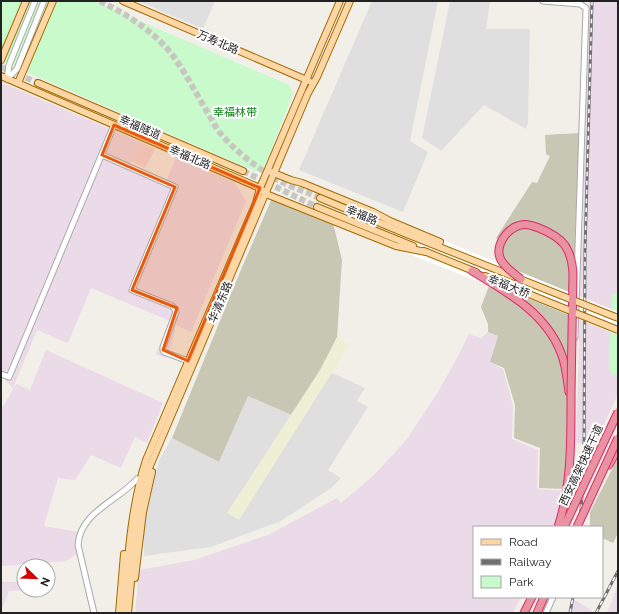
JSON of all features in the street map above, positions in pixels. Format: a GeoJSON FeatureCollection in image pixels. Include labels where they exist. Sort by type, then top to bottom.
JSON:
{"type":"FeatureCollection","features":[{"type":"Feature","properties":{"kind":"highway"},"geometry":{"type":"LineString","coordinates":[[520,279],[503,263],[499,254],[499,245],[509,232],[517,226],[525,224],[545,231],[557,238],[567,249],[570,255],[573,273],[570,462],[568,484],[558,526]]}},
{"type":"Feature","properties":{"kind":"highway"},"geometry":{"type":"LineString","coordinates":[[472,271],[510,294],[544,323],[556,342],[561,354],[571,404]]}},
{"type":"Feature","properties":{"kind":"highway","name":"西安高架快速干道"},"geometry":{"type":"LineString","coordinates":[[564,526],[618,412]]}},
{"type":"Feature","properties":{"kind":"highway","name":"西安高架快速干道"},"geometry":{"type":"LineString","coordinates":[[577,526],[618,438]]}},
{"type":"Feature","properties":{"kind":"highway"},"geometry":{"type":"LineString","coordinates":[[586,508],[618,448]]}},
{"type":"Feature","properties":{"kind":"highway"},"geometry":{"type":"LineString","coordinates":[[524,613],[532,598]]}},
{"type":"Feature","properties":{"kind":"highway"},"geometry":{"type":"LineString","coordinates":[[537,613],[544,598]]}},
{"type":"Feature","properties":{"kind":"main road"},"geometry":{"type":"LineString","coordinates":[[1,60],[26,1]]}},
{"type":"Feature","properties":{"kind":"main road"},"geometry":{"type":"LineString","coordinates":[[18,83],[53,1]]}},
{"type":"Feature","properties":{"kind":"main road","name":"万寿北路"},"geometry":{"type":"LineString","coordinates":[[123,1],[314,83]]}},
{"type":"Feature","properties":{"kind":"main road","name":"华清东路"},"geometry":{"type":"LineString","coordinates":[[123,613],[135,501],[146,460],[256,203],[260,188],[340,1]]}},
{"type":"Feature","properties":{"kind":"main road","name":"华清东路"},"geometry":{"type":"LineString","coordinates":[[128,613],[135,533],[147,473],[308,93],[317,77],[350,1]]}},
{"type":"Feature","properties":{"kind":"main road","name":"幸福北路"},"geometry":{"type":"LineString","coordinates":[[1,76],[260,188],[266,194]]}},
{"type":"Feature","properties":{"kind":"main road","name":"幸福隧道"},"geometry":{"type":"LineString","coordinates":[[38,83],[243,171]]}},
{"type":"Feature","properties":{"kind":"main road"},"geometry":{"type":"LineString","coordinates":[[268,171],[373,212],[390,221],[441,242],[469,258]]}},
{"type":"Feature","properties":{"kind":"main road"},"geometry":{"type":"LineString","coordinates":[[266,194],[398,244]]}},
{"type":"Feature","properties":{"kind":"main road","name":"幸福路"},"geometry":{"type":"LineString","coordinates":[[320,198],[404,233]]}},
{"type":"Feature","properties":{"kind":"main road","name":"幸福路"},"geometry":{"type":"LineString","coordinates":[[317,207],[398,244]]}},
{"type":"Feature","properties":{"kind":"main road","name":"幸福大桥"},"geometry":{"type":"LineString","coordinates":[[404,233],[618,318]]}},
{"type":"Feature","properties":{"kind":"main road","name":"幸福大桥"},"geometry":{"type":"LineString","coordinates":[[398,244],[426,252],[618,330]]}},
{"type":"Feature","properties":{"kind":"main road"},"geometry":{"type":"LineString","coordinates":[[119,613],[131,503],[144,455],[160,425]]}},
{"type":"Feature","properties":{"kind":"main road"},"geometry":{"type":"LineString","coordinates":[[132,613],[142,512],[161,441]]}},
{"type":"Feature","properties":{"kind":"street"},"geometry":{"type":"LineString","coordinates":[[8,79],[9,65],[35,1]]}},
{"type":"Feature","properties":{"kind":"street"},"geometry":{"type":"LineString","coordinates":[[8,79],[17,69],[44,1]]}},
{"type":"Feature","properties":{"kind":"street"},"geometry":{"type":"LineString","coordinates":[[543,1],[580,2],[586,8],[575,350]]}},
{"type":"Feature","properties":{"kind":"street"},"geometry":{"type":"LineString","coordinates":[[1,374],[9,377],[114,124]]}},
{"type":"Feature","properties":{"kind":"street"},"geometry":{"type":"LineString","coordinates":[[102,155],[175,187],[132,290],[172,306],[176,312],[163,350],[164,352],[188,361]]}},
{"type":"Feature","properties":{"kind":"street"},"geometry":{"type":"LineString","coordinates":[[94,613],[78,545],[79,536],[86,522],[93,514],[125,491],[137,479]]}},
{"type":"Feature","properties":{"kind":"street"},"geometry":{"type":"LineString","coordinates":[[564,526],[567,503]]}},
{"type":"Feature","properties":{"kind":"street"},"geometry":{"type":"LineString","coordinates":[[546,613],[554,598]]}},
{"type":"Feature","properties":{"kind":"highlighted area"},"geometry":{"type":"Polygon","coordinates":[[[114,125],[260,188],[188,361],[163,350],[177,308],[132,290],[175,187],[102,155],[114,125]]]}},
{"type":"Feature","properties":{"kind":"shaded area"},"geometry":{"type":"Polygon","coordinates":[[[138,1],[215,1],[203,29],[138,1]]]}},
{"type":"Feature","properties":{"kind":"shaded area"},"geometry":{"type":"Polygon","coordinates":[[[372,1],[438,1],[410,141],[428,152],[403,212],[299,170],[372,1]]]}},
{"type":"Feature","properties":{"kind":"shaded area"},"geometry":{"type":"Polygon","coordinates":[[[450,1],[490,1],[486,29],[530,29],[528,123],[526,129],[484,105],[441,151],[422,138],[450,1]]]}},
{"type":"Feature","properties":{"kind":"shaded area"},"geometry":{"type":"Polygon","coordinates":[[[589,1],[618,1],[618,394],[596,442],[576,444],[589,1]]]}},
{"type":"Feature","properties":{"kind":"shaded area"},"geometry":{"type":"Polygon","coordinates":[[[1,82],[140,142],[130,164],[167,180],[176,158],[234,182],[246,201],[191,332],[176,325],[172,343],[165,358],[156,354],[170,321],[91,288],[68,343],[37,330],[13,388],[1,376],[1,82]]]}},
{"type":"Feature","properties":{"kind":"shaded area"},"geometry":{"type":"Polygon","coordinates":[[[579,133],[566,489],[539,488],[540,448],[514,438],[515,405],[504,368],[490,362],[498,336],[488,332],[488,324],[481,307],[505,244],[496,238],[532,182],[537,183],[550,156],[546,154],[545,135],[579,133]]]}},
{"type":"Feature","properties":{"kind":"shaded area"},"geometry":{"type":"Polygon","coordinates":[[[140,142],[155,149],[145,168],[131,161],[140,142]]]}},
{"type":"Feature","properties":{"kind":"shaded area"},"geometry":{"type":"Polygon","coordinates":[[[272,198],[333,223],[342,260],[337,338],[332,353],[292,415],[248,396],[219,462],[172,438],[272,198]]]}},
{"type":"Feature","properties":{"kind":"shaded area"},"geometry":{"type":"Polygon","coordinates":[[[488,332],[498,336],[490,362],[503,369],[513,406],[512,439],[538,450],[537,489],[565,491],[565,502],[553,526],[473,526],[473,598],[520,598],[513,613],[135,613],[139,570],[194,560],[268,535],[337,498],[341,503],[374,475],[407,439],[438,392],[469,334],[481,338],[488,332]]]}},
{"type":"Feature","properties":{"kind":"shaded area"},"geometry":{"type":"Polygon","coordinates":[[[337,337],[350,344],[239,520],[227,513],[320,370],[337,337]]]}},
{"type":"Feature","properties":{"kind":"shaded area"},"geometry":{"type":"Polygon","coordinates":[[[46,350],[163,403],[147,443],[135,437],[121,468],[91,455],[75,480],[58,478],[44,526],[79,532],[78,553],[66,561],[56,562],[56,558],[16,558],[16,565],[1,566],[1,410],[16,384],[30,390],[46,350]]]}},
{"type":"Feature","properties":{"kind":"shaded area"},"geometry":{"type":"Polygon","coordinates":[[[322,368],[365,388],[357,401],[368,407],[328,470],[341,478],[331,488],[281,521],[211,547],[144,556],[144,522],[159,460],[172,438],[219,462],[248,396],[322,368]]]}},
{"type":"Feature","properties":{"kind":"shaded area"},"geometry":{"type":"Polygon","coordinates":[[[618,458],[618,533],[613,543],[603,538],[603,526],[590,526],[590,512],[618,458]]]}},
{"type":"Feature","properties":{"kind":"shaded area"},"geometry":{"type":"Polygon","coordinates":[[[1,582],[16,582],[16,591],[9,591],[1,611],[1,582]]]}},
{"type":"Feature","properties":{"kind":"shaded area"},"geometry":{"type":"Polygon","coordinates":[[[617,587],[618,613],[607,613],[617,587]]]}},
{"type":"Feature","properties":{"kind":"shaded area"},"geometry":{"type":"Polygon","coordinates":[[[572,598],[596,613],[567,613],[572,598]]]}},
{"type":"Feature","properties":{"kind":"green space","name":"幸福林带"},"geometry":{"type":"Polygon","coordinates":[[[1,1],[93,1],[289,85],[293,93],[264,169],[255,171],[1,61],[1,1]]]}},
{"type":"Feature","properties":{"kind":"green space"},"geometry":{"type":"Polygon","coordinates":[[[618,293],[618,376],[612,374],[609,369],[612,294],[618,293]]]}},
{"type":"Feature","properties":{"kind":"pier"},"geometry":{"type":"Polygon","coordinates":[[[391,219],[618,312],[618,335],[512,292],[482,283],[381,243],[391,219]]]}},
{"type":"Feature","properties":{"kind":"tunnel"},"geometry":{"type":"LineString","coordinates":[[100,1],[144,27],[171,53],[217,129],[237,150],[253,164],[278,180],[320,198]]}},
{"type":"Feature","properties":{"kind":"tunnel"},"geometry":{"type":"LineString","coordinates":[[1,67],[38,83]]}},
{"type":"Feature","properties":{"kind":"tunnel"},"geometry":{"type":"LineString","coordinates":[[243,171],[317,207]]}},
{"type":"Feature","properties":{"kind":"railway"},"geometry":{"type":"LineString","coordinates":[[580,526],[584,462],[585,251],[592,1]]}},
{"type":"Feature","properties":{"kind":"railway"},"geometry":{"type":"LineString","coordinates":[[596,613],[618,571]]}},
{"type":"Feature","properties":{"kind":"railway"},"geometry":{"type":"LineString","coordinates":[[570,613],[573,598]]}}]}
